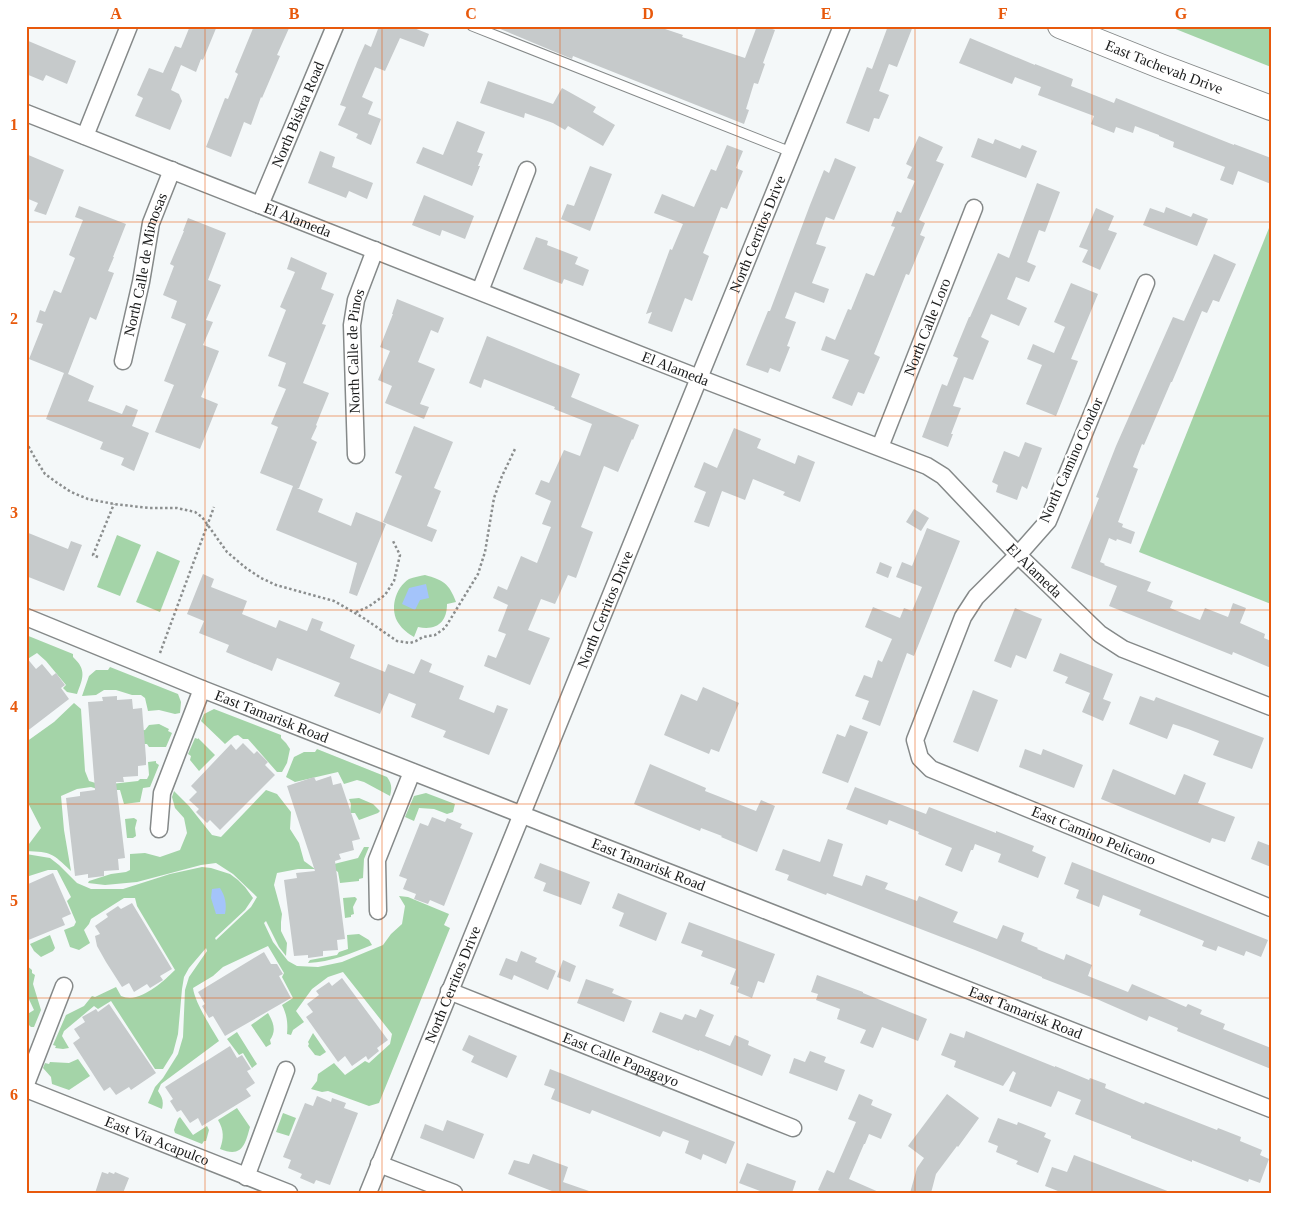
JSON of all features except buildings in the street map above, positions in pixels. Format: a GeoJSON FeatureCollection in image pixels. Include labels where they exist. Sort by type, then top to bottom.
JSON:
{"type":"FeatureCollection","features":[{"type":"Feature","properties":{"kind":"street"},"geometry":{"type":"LineString","coordinates":[[85,136],[129,26]]}},
{"type":"Feature","properties":{"kind":"street","name":"North Biskra Road"},"geometry":{"type":"LineString","coordinates":[[260,205],[335,26]]}},
{"type":"Feature","properties":{"kind":"street","name":"North Cerritos Drive"},"geometry":{"type":"LineString","coordinates":[[368,1193],[842,26]]}},
{"type":"Feature","properties":{"kind":"street","name":"East Tachevah Drive"},"geometry":{"type":"LineString","coordinates":[[1060,26],[1271,108]]}},
{"type":"Feature","properties":{"kind":"street","name":"El Alameda"},"geometry":{"type":"LineString","coordinates":[[26,113],[927,466],[943,476],[1018,555],[1100,634],[1123,650],[1271,707]]}},
{"type":"Feature","properties":{"kind":"street","name":"North Calle de Mimosas"},"geometry":{"type":"LineString","coordinates":[[123,361],[141,282],[151,223],[172,170]]}},
{"type":"Feature","properties":{"kind":"street"},"geometry":{"type":"LineString","coordinates":[[480,292],[527,170]]}},
{"type":"Feature","properties":{"kind":"street","name":"North Calle Loro"},"geometry":{"type":"LineString","coordinates":[[880,447],[974,208]]}},
{"type":"Feature","properties":{"kind":"street","name":"North Calle de Pinos"},"geometry":{"type":"LineString","coordinates":[[356,455],[352,324],[356,300],[375,250]]}},
{"type":"Feature","properties":{"kind":"street","name":"North Camino Condor"},"geometry":{"type":"LineString","coordinates":[[920,758],[915,740],[963,617],[976,597],[1018,555],[1048,521],[1146,283]]}},
{"type":"Feature","properties":{"kind":"street","name":"East Tamarisk Road"},"geometry":{"type":"LineString","coordinates":[[26,617],[412,772],[1271,1109]]}},
{"type":"Feature","properties":{"kind":"street"},"geometry":{"type":"LineString","coordinates":[[159,829],[162,793],[202,689]]}},
{"type":"Feature","properties":{"kind":"street","name":"East Camino Pelicano"},"geometry":{"type":"LineString","coordinates":[[920,758],[931,769],[1271,908]]}},
{"type":"Feature","properties":{"kind":"street"},"geometry":{"type":"LineString","coordinates":[[378,912],[377,860],[412,772]]}},
{"type":"Feature","properties":{"kind":"street"},"geometry":{"type":"LineString","coordinates":[[26,1084],[64,986]]}},
{"type":"Feature","properties":{"kind":"street","name":"East Calle Papagayo"},"geometry":{"type":"LineString","coordinates":[[449,991],[793,1128]]}},
{"type":"Feature","properties":{"kind":"street"},"geometry":{"type":"LineString","coordinates":[[246,1177],[286,1070]]}},
{"type":"Feature","properties":{"kind":"street","name":"East Via Acapulco"},"geometry":{"type":"LineString","coordinates":[[26,1089],[289,1193]]}},
{"type":"Feature","properties":{"kind":"street"},"geometry":{"type":"LineString","coordinates":[[380,1164],[454,1193]]}},
{"type":"Feature","properties":{"kind":"lane"},"geometry":{"type":"LineString","coordinates":[[472,26],[791,152]]}},
{"type":"Feature","properties":{"kind":"path"},"geometry":{"type":"LineString","coordinates":[[26,442],[45,474],[71,492],[88,499],[114,504],[149,508],[177,508],[194,512],[202,517],[228,552],[261,578],[276,585],[334,601],[355,612],[397,641],[410,643],[416,642],[423,637],[434,636],[445,628],[478,574],[485,552],[496,492],[515,449]]}},
{"type":"Feature","properties":{"kind":"path"},"geometry":{"type":"LineString","coordinates":[[98,557],[93,555],[114,504]]}},
{"type":"Feature","properties":{"kind":"path"},"geometry":{"type":"LineString","coordinates":[[160,652],[214,507]]}},
{"type":"Feature","properties":{"kind":"path"},"geometry":{"type":"LineString","coordinates":[[355,612],[368,607],[385,595],[394,581],[400,556],[393,541]]}},
{"type":"Feature","properties":{"kind":"green space"},"geometry":{"type":"Polygon","coordinates":[[[1168,26],[1271,26],[1271,67],[1168,26]]]}},
{"type":"Feature","properties":{"kind":"green space"},"geometry":{"type":"Polygon","coordinates":[[[1271,223],[1271,604],[1139,552],[1271,223]]]}},
{"type":"Feature","properties":{"kind":"green space"},"geometry":{"type":"Polygon","coordinates":[[[117,535],[141,545],[120,596],[97,587],[117,535]]]}},
{"type":"Feature","properties":{"kind":"green space"},"geometry":{"type":"Polygon","coordinates":[[[157,551],[180,561],[160,612],[136,602],[157,551]]]}},
{"type":"Feature","properties":{"kind":"green space"},"geometry":{"type":"Polygon","coordinates":[[[425,575],[445,583],[451,590],[456,602],[447,604],[445,616],[440,624],[431,628],[418,627],[414,637],[399,624],[394,612],[395,600],[404,583],[409,579],[425,575]]]}},
{"type":"Feature","properties":{"kind":"green space"},"geometry":{"type":"Polygon","coordinates":[[[26,635],[73,654],[82,670],[81,683],[77,694],[67,692],[63,688],[66,685],[37,653],[26,660],[26,635]]]}},
{"type":"Feature","properties":{"kind":"green space"},"geometry":{"type":"Polygon","coordinates":[[[110,667],[178,694],[181,702],[180,713],[175,714],[159,710],[148,711],[145,698],[141,695],[132,695],[116,690],[104,690],[96,695],[82,696],[89,676],[96,670],[108,670],[110,667]]]}},
{"type":"Feature","properties":{"kind":"green space"},"geometry":{"type":"Polygon","coordinates":[[[74,703],[81,709],[85,771],[89,781],[102,785],[147,779],[149,775],[148,762],[156,761],[159,765],[150,787],[143,788],[140,802],[124,804],[120,790],[101,790],[91,787],[77,789],[61,796],[64,830],[71,871],[60,860],[47,853],[26,851],[26,848],[41,828],[26,799],[26,742],[54,722],[74,703]]]}},
{"type":"Feature","properties":{"kind":"green space"},"geometry":{"type":"Polygon","coordinates":[[[214,709],[281,735],[281,738],[290,749],[287,763],[282,772],[277,772],[248,739],[243,739],[238,735],[225,744],[201,721],[204,714],[214,709]]]}},
{"type":"Feature","properties":{"kind":"green space"},"geometry":{"type":"Polygon","coordinates":[[[159,724],[169,729],[168,731],[172,733],[166,747],[149,747],[147,744],[135,744],[135,731],[145,730],[149,725],[159,724]]]}},
{"type":"Feature","properties":{"kind":"green space"},"geometry":{"type":"Polygon","coordinates":[[[195,738],[198,738],[215,755],[199,771],[190,760],[191,756],[188,754],[195,738]]]}},
{"type":"Feature","properties":{"kind":"green space"},"geometry":{"type":"Polygon","coordinates":[[[317,749],[387,777],[391,786],[390,796],[357,780],[344,784],[338,772],[295,782],[286,777],[294,757],[304,752],[315,752],[317,749]]]}},
{"type":"Feature","properties":{"kind":"green space"},"geometry":{"type":"Polygon","coordinates":[[[266,790],[277,794],[291,812],[290,829],[299,843],[304,861],[315,869],[298,869],[277,873],[274,885],[282,914],[281,931],[287,943],[286,956],[279,947],[266,921],[264,923],[273,942],[288,961],[297,966],[318,967],[342,962],[383,945],[402,924],[405,906],[399,896],[408,897],[449,914],[444,925],[450,928],[379,1103],[369,1106],[328,1091],[322,1092],[311,1089],[317,1081],[318,1074],[334,1063],[345,1075],[365,1061],[369,1063],[390,1044],[392,1034],[343,972],[328,977],[312,989],[296,1011],[304,1022],[293,1030],[291,1035],[287,1034],[287,1019],[282,1005],[293,998],[282,977],[284,973],[268,946],[223,967],[213,976],[193,988],[200,1008],[219,1041],[161,1084],[158,1091],[162,1099],[162,1109],[148,1103],[155,1087],[178,1054],[183,1037],[185,990],[189,977],[207,951],[206,948],[184,977],[178,1034],[173,1053],[163,1069],[155,1069],[111,1001],[98,1009],[94,1006],[64,1031],[62,1036],[69,1048],[55,1048],[56,1046],[53,1045],[66,1015],[84,1006],[92,996],[95,997],[116,987],[121,996],[136,997],[154,988],[175,970],[137,906],[135,898],[124,898],[91,919],[84,930],[90,943],[79,950],[70,947],[64,930],[74,926],[76,922],[67,901],[71,897],[57,870],[48,870],[26,877],[26,854],[50,858],[77,883],[91,889],[123,889],[170,874],[202,867],[230,874],[245,887],[253,898],[245,910],[215,938],[216,940],[251,907],[257,897],[233,874],[216,863],[201,865],[137,882],[105,885],[88,883],[111,874],[130,870],[130,854],[145,853],[160,857],[180,850],[187,833],[184,818],[175,808],[172,797],[174,791],[189,806],[212,835],[221,837],[266,790]]]}},
{"type":"Feature","properties":{"kind":"green space"},"geometry":{"type":"Polygon","coordinates":[[[426,793],[455,804],[453,812],[447,814],[434,809],[419,808],[414,821],[405,817],[414,796],[426,793]]]}},
{"type":"Feature","properties":{"kind":"green space"},"geometry":{"type":"Polygon","coordinates":[[[359,798],[373,804],[380,811],[359,820],[355,813],[350,813],[351,804],[349,799],[359,798]]]}},
{"type":"Feature","properties":{"kind":"green space"},"geometry":{"type":"Polygon","coordinates":[[[134,818],[137,820],[136,836],[127,838],[125,819],[134,818]]]}},
{"type":"Feature","properties":{"kind":"green space"},"geometry":{"type":"Polygon","coordinates":[[[364,847],[369,847],[364,859],[363,878],[359,879],[359,881],[340,883],[334,864],[358,858],[364,847]]]}},
{"type":"Feature","properties":{"kind":"green space"},"geometry":{"type":"Polygon","coordinates":[[[355,897],[357,899],[353,907],[354,914],[351,917],[345,918],[343,898],[355,897]]]}},
{"type":"Feature","properties":{"kind":"green space"},"geometry":{"type":"Polygon","coordinates":[[[359,934],[369,940],[372,945],[333,959],[308,963],[310,960],[337,955],[339,952],[348,949],[347,935],[359,934]]]}},
{"type":"Feature","properties":{"kind":"green space"},"geometry":{"type":"Polygon","coordinates":[[[50,935],[55,948],[41,957],[30,944],[50,935]]]}},
{"type":"Feature","properties":{"kind":"green space"},"geometry":{"type":"Polygon","coordinates":[[[26,965],[35,975],[33,984],[41,1010],[34,1027],[31,1027],[26,1022],[26,1015],[34,1010],[26,993],[26,965]]]}},
{"type":"Feature","properties":{"kind":"green space"},"geometry":{"type":"Polygon","coordinates":[[[268,1013],[274,1029],[270,1040],[271,1044],[266,1047],[251,1025],[268,1013]]]}},
{"type":"Feature","properties":{"kind":"green space"},"geometry":{"type":"Polygon","coordinates":[[[237,1032],[257,1064],[252,1068],[243,1053],[239,1055],[227,1039],[237,1032]]]}},
{"type":"Feature","properties":{"kind":"green space"},"geometry":{"type":"Polygon","coordinates":[[[313,1033],[326,1052],[320,1056],[315,1055],[308,1046],[313,1033]]]}},
{"type":"Feature","properties":{"kind":"green space"},"geometry":{"type":"Polygon","coordinates":[[[78,1059],[90,1076],[69,1090],[52,1084],[51,1077],[43,1068],[45,1063],[69,1063],[78,1059]]]}},
{"type":"Feature","properties":{"kind":"green space"},"geometry":{"type":"Polygon","coordinates":[[[237,1108],[250,1127],[244,1144],[238,1151],[233,1152],[220,1149],[223,1134],[218,1120],[237,1108]]]}},
{"type":"Feature","properties":{"kind":"green space"},"geometry":{"type":"Polygon","coordinates":[[[283,1113],[296,1118],[289,1136],[276,1132],[283,1113]]]}},
{"type":"Feature","properties":{"kind":"green space"},"geometry":{"type":"Polygon","coordinates":[[[180,1117],[193,1135],[207,1126],[209,1130],[206,1141],[202,1144],[175,1133],[174,1130],[180,1117]]]}},
{"type":"Feature","properties":{"kind":"water"},"geometry":{"type":"Polygon","coordinates":[[[426,584],[429,598],[420,600],[415,610],[402,604],[409,588],[426,584]]]}},
{"type":"Feature","properties":{"kind":"water"},"geometry":{"type":"Polygon","coordinates":[[[220,888],[225,900],[225,914],[216,914],[211,898],[212,889],[220,888]]]}}]}
